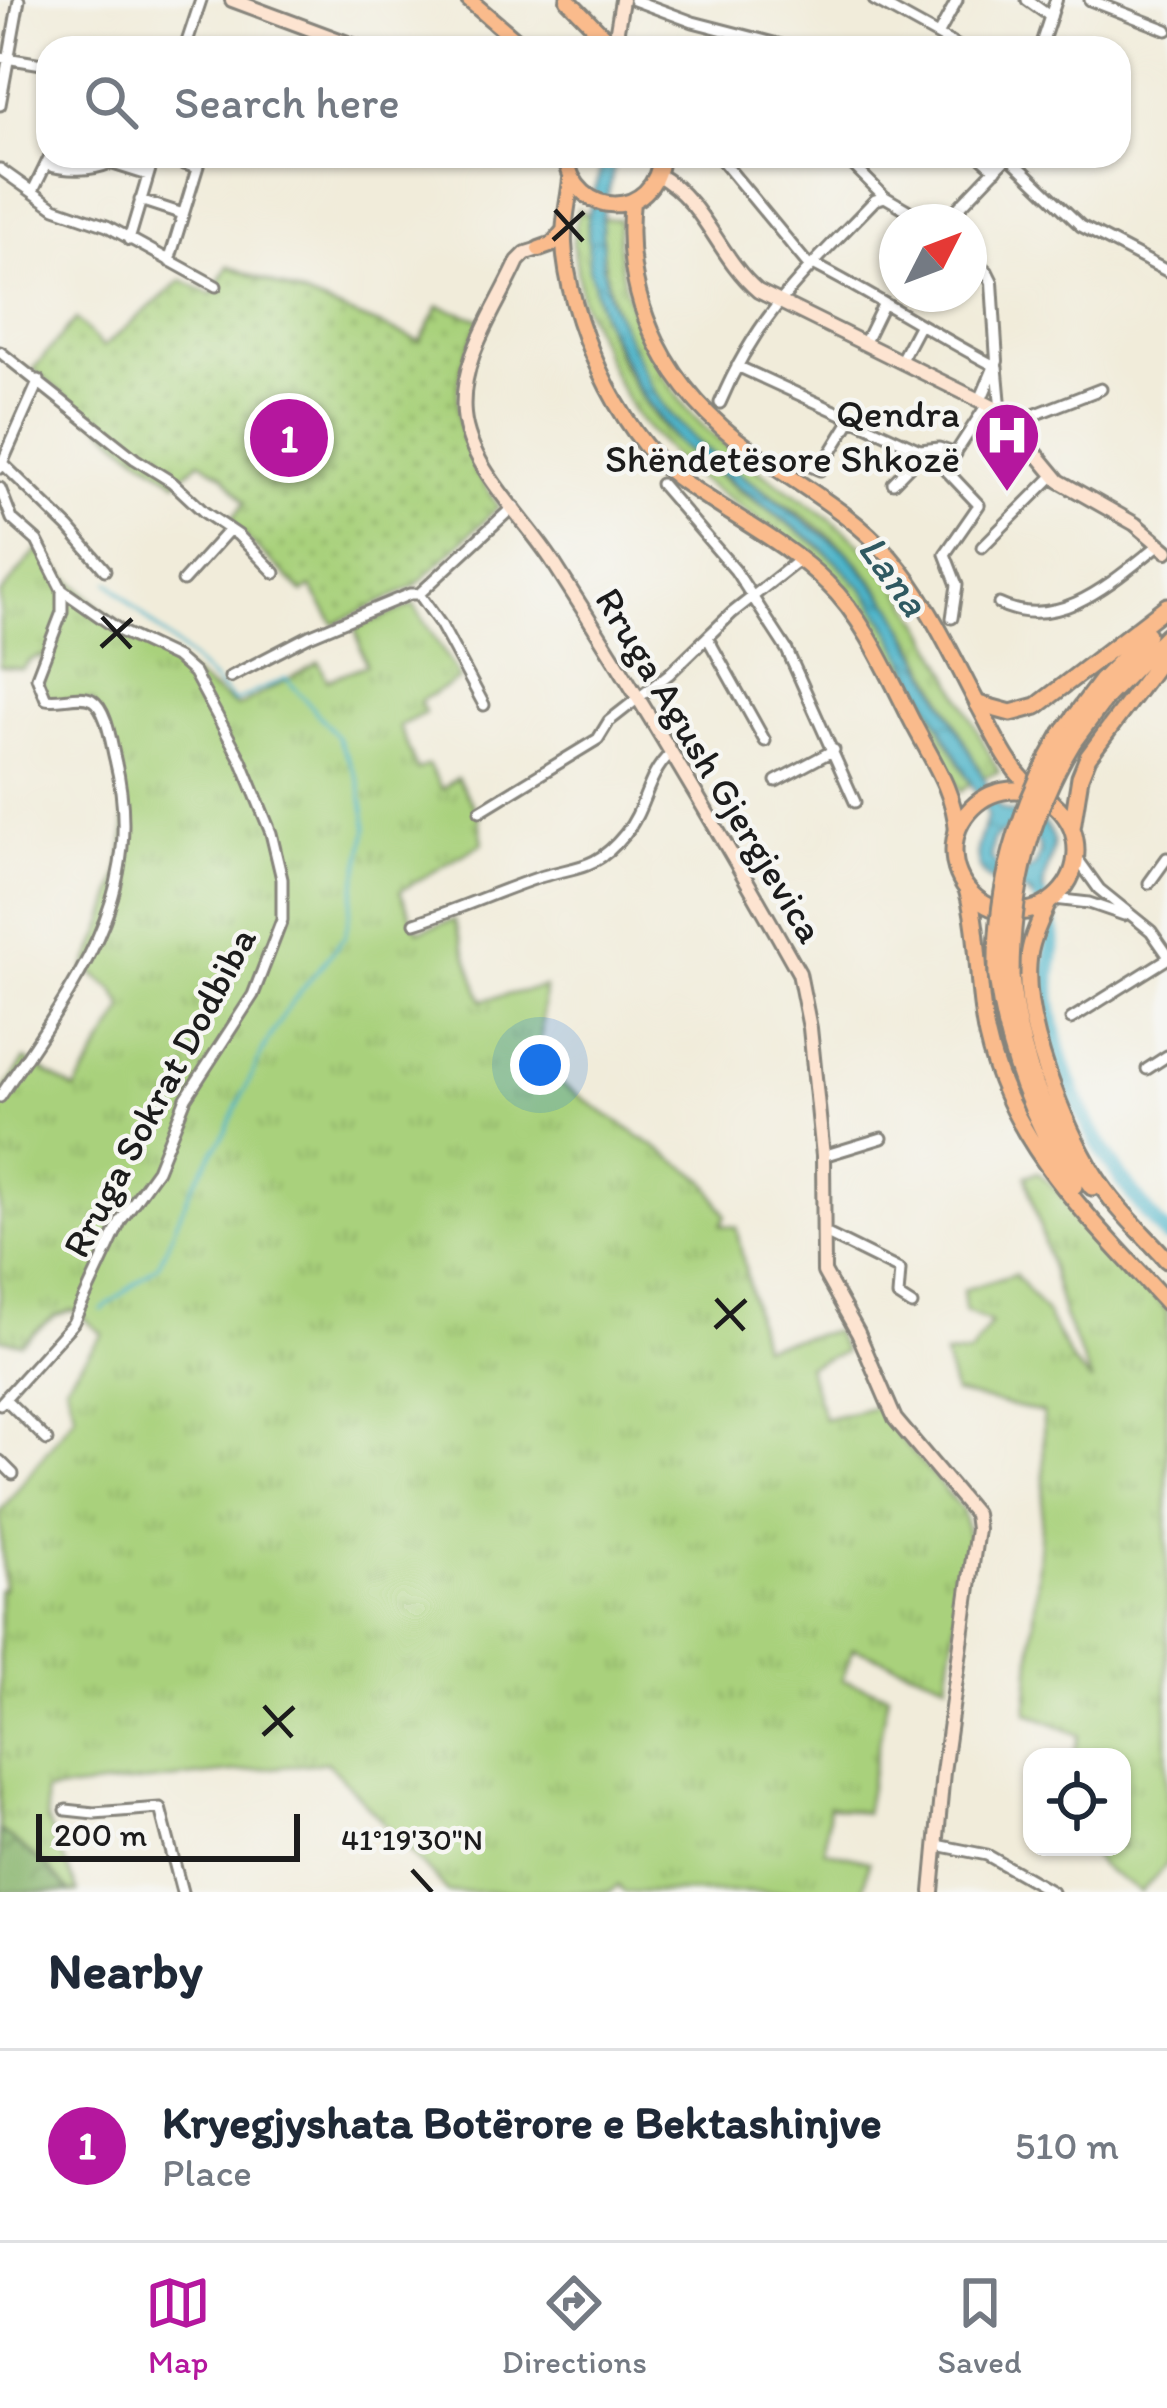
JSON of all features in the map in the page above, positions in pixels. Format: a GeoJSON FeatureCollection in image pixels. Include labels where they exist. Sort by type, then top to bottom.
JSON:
{"type":"FeatureCollection","features":[{"type":"Feature","properties":{"kind":"highway"},"geometry":{"type":"LineString","coordinates":[[978,704],[1011,712],[1037,706],[1167,606]]}},
{"type":"Feature","properties":{"kind":"highway"},"geometry":{"type":"LineString","coordinates":[[1068,736],[1101,681],[1167,616]]}},
{"type":"Feature","properties":{"kind":"highway"},"geometry":{"type":"LineString","coordinates":[[1167,635],[1040,770],[1010,850],[996,935],[1021,1041],[1055,1129],[1092,1187],[1167,1270]]}},
{"type":"Feature","properties":{"kind":"highway"},"geometry":{"type":"LineString","coordinates":[[1167,651],[1088,757],[1072,828],[1076,857],[1072,874],[1044,908],[1028,971],[1038,1036],[1059,1098],[1095,1176],[1167,1260]]}},
{"type":"Feature","properties":{"kind":"highway"},"geometry":{"type":"LineString","coordinates":[[1072,828],[1054,803],[1040,795],[1010,790],[994,794],[968,813],[957,832],[955,859],[967,889],[983,1016],[1014,1118],[1045,1165],[1167,1300]]}},
{"type":"Feature","properties":{"kind":"highway"},"geometry":{"type":"LineString","coordinates":[[967,889],[993,908],[1009,912],[1044,908]]}},
{"type":"Feature","properties":{"kind":"highway"},"geometry":{"type":"LineString","coordinates":[[1004,976],[1003,1022],[1018,1076],[1052,1151],[1092,1211],[1167,1300]]}},
{"type":"Feature","properties":{"kind":"main road"},"geometry":{"type":"LineString","coordinates":[[232,0],[310,36]]}},
{"type":"Feature","properties":{"kind":"main road"},"geometry":{"type":"LineString","coordinates":[[470,0],[511,36]]}},
{"type":"Feature","properties":{"kind":"main road"},"geometry":{"type":"LineString","coordinates":[[568,0],[605,36]]}},
{"type":"Feature","properties":{"kind":"main road"},"geometry":{"type":"LineString","coordinates":[[586,18],[605,22],[620,7]]}},
{"type":"Feature","properties":{"kind":"main road"},"geometry":{"type":"LineString","coordinates":[[569,168],[563,232],[566,265],[580,325],[598,368],[651,452],[672,473],[830,585],[854,618],[952,798],[957,832]]}},
{"type":"Feature","properties":{"kind":"main road"},"geometry":{"type":"LineString","coordinates":[[571,179],[583,194],[615,205],[643,195],[659,168]]}},
{"type":"Feature","properties":{"kind":"main road"},"geometry":{"type":"LineString","coordinates":[[658,175],[689,198],[748,282],[777,301],[990,405],[1013,423],[1053,476],[1135,524],[1163,548]]}},
{"type":"Feature","properties":{"kind":"main road"},"geometry":{"type":"LineString","coordinates":[[632,201],[632,274],[656,339],[677,378],[712,421],[844,514],[890,556],[926,610],[1012,768],[1040,795]]}},
{"type":"Feature","properties":{"kind":"main road"},"geometry":{"type":"LineString","coordinates":[[539,250],[563,232]]}},
{"type":"Feature","properties":{"kind":"main road"},"geometry":{"type":"LineString","coordinates":[[539,250],[566,265]]}},
{"type":"Feature","properties":{"kind":"main road","name":"Rruga Agush Gjergjevica"},"geometry":{"type":"LineString","coordinates":[[539,250],[518,261],[470,360],[464,380],[469,436],[491,479],[556,566],[799,973],[810,1028],[823,1156],[824,1271],[858,1333],[895,1418],[968,1502],[977,1521],[932,1892]]}},
{"type":"Feature","properties":{"kind":"street"},"geometry":{"type":"LineString","coordinates":[[0,105],[4,58],[19,0]]}},
{"type":"Feature","properties":{"kind":"street"},"geometry":{"type":"LineString","coordinates":[[189,36],[201,0]]}},
{"type":"Feature","properties":{"kind":"street"},"geometry":{"type":"LineString","coordinates":[[634,0],[747,36]]}},
{"type":"Feature","properties":{"kind":"street"},"geometry":{"type":"LineString","coordinates":[[874,0],[943,36]]}},
{"type":"Feature","properties":{"kind":"street"},"geometry":{"type":"LineString","coordinates":[[939,33],[957,0]]}},
{"type":"Feature","properties":{"kind":"street"},"geometry":{"type":"LineString","coordinates":[[1027,0],[1051,17]]}},
{"type":"Feature","properties":{"kind":"street"},"geometry":{"type":"LineString","coordinates":[[1044,36],[1056,0]]}},
{"type":"Feature","properties":{"kind":"street"},"geometry":{"type":"LineString","coordinates":[[1090,0],[1167,30]]}},
{"type":"Feature","properties":{"kind":"street"},"geometry":{"type":"LineString","coordinates":[[4,58],[36,63]]}},
{"type":"Feature","properties":{"kind":"street"},"geometry":{"type":"LineString","coordinates":[[33,191],[45,168]]}},
{"type":"Feature","properties":{"kind":"street"},"geometry":{"type":"LineString","coordinates":[[126,168],[148,175]]}},
{"type":"Feature","properties":{"kind":"street"},"geometry":{"type":"LineString","coordinates":[[129,240],[151,168]]}},
{"type":"Feature","properties":{"kind":"street"},"geometry":{"type":"LineString","coordinates":[[169,261],[197,168]]}},
{"type":"Feature","properties":{"kind":"street"},"geometry":{"type":"LineString","coordinates":[[728,168],[811,266],[879,301]]}},
{"type":"Feature","properties":{"kind":"street"},"geometry":{"type":"LineString","coordinates":[[856,168],[897,204]]}},
{"type":"Feature","properties":{"kind":"street"},"geometry":{"type":"LineString","coordinates":[[964,204],[994,168]]}},
{"type":"Feature","properties":{"kind":"street"},"geometry":{"type":"LineString","coordinates":[[1021,168],[1081,226],[1167,271]]}},
{"type":"Feature","properties":{"kind":"street"},"geometry":{"type":"LineString","coordinates":[[0,169],[55,208],[106,226],[217,286]]}},
{"type":"Feature","properties":{"kind":"street"},"geometry":{"type":"LineString","coordinates":[[720,403],[736,366],[777,301],[875,200],[885,197]]}},
{"type":"Feature","properties":{"kind":"street"},"geometry":{"type":"LineString","coordinates":[[140,200],[183,214]]}},
{"type":"Feature","properties":{"kind":"street"},"geometry":{"type":"LineString","coordinates":[[952,618],[957,585],[945,554],[979,505],[945,469],[990,405],[997,367],[992,282],[987,272]]}},
{"type":"Feature","properties":{"kind":"street"},"geometry":{"type":"LineString","coordinates":[[865,342],[880,312]]}},
{"type":"Feature","properties":{"kind":"street"},"geometry":{"type":"LineString","coordinates":[[895,312],[997,367]]}},
{"type":"Feature","properties":{"kind":"street"},"geometry":{"type":"LineString","coordinates":[[901,360],[919,326]]}},
{"type":"Feature","properties":{"kind":"street"},"geometry":{"type":"LineString","coordinates":[[0,352],[229,530],[275,573]]}},
{"type":"Feature","properties":{"kind":"street"},"geometry":{"type":"LineString","coordinates":[[736,366],[924,451]]}},
{"type":"Feature","properties":{"kind":"street"},"geometry":{"type":"LineString","coordinates":[[990,405],[997,367]]}},
{"type":"Feature","properties":{"kind":"street"},"geometry":{"type":"LineString","coordinates":[[39,380],[2,465],[69,528],[105,570]]}},
{"type":"Feature","properties":{"kind":"street"},"geometry":{"type":"LineString","coordinates":[[1013,423],[1101,389]]}},
{"type":"Feature","properties":{"kind":"street"},"geometry":{"type":"LineString","coordinates":[[797,460],[820,470],[852,418]]}},
{"type":"Feature","properties":{"kind":"street"},"geometry":{"type":"LineString","coordinates":[[893,482],[924,451],[939,448],[956,454]]}},
{"type":"Feature","properties":{"kind":"street"},"geometry":{"type":"LineString","coordinates":[[982,547],[1053,476]]}},
{"type":"Feature","properties":{"kind":"street"},"geometry":{"type":"LineString","coordinates":[[661,484],[716,546],[796,665],[855,802]]}},
{"type":"Feature","properties":{"kind":"street"},"geometry":{"type":"LineString","coordinates":[[0,488],[12,519],[43,550],[62,590],[62,612],[39,667],[38,686],[46,698],[87,698],[101,712],[121,784],[125,832],[108,914],[95,950],[0,1097]]}},
{"type":"Feature","properties":{"kind":"street"},"geometry":{"type":"LineString","coordinates":[[230,677],[309,636],[419,594],[514,506]]}},
{"type":"Feature","properties":{"kind":"street"},"geometry":{"type":"LineString","coordinates":[[183,581],[229,530]]}},
{"type":"Feature","properties":{"kind":"street"},"geometry":{"type":"LineString","coordinates":[[999,604],[1031,614],[1072,606],[1163,548]]}},
{"type":"Feature","properties":{"kind":"street"},"geometry":{"type":"LineString","coordinates":[[479,811],[598,739],[609,721],[799,560]]}},
{"type":"Feature","properties":{"kind":"street","name":"Rruga Sokrat Dodbiba"},"geometry":{"type":"LineString","coordinates":[[47,1440],[3,1402],[74,1323],[122,1220],[157,1170],[186,1098],[262,976],[284,904],[278,855],[262,810],[194,673],[177,658],[122,632],[62,590]]}},
{"type":"Feature","properties":{"kind":"street"},"geometry":{"type":"LineString","coordinates":[[419,594],[484,706]]}},
{"type":"Feature","properties":{"kind":"street"},"geometry":{"type":"LineString","coordinates":[[707,637],[765,741]]}},
{"type":"Feature","properties":{"kind":"street"},"geometry":{"type":"LineString","coordinates":[[776,781],[834,750]]}},
{"type":"Feature","properties":{"kind":"street"},"geometry":{"type":"LineString","coordinates":[[415,923],[540,877],[576,871],[600,858],[632,824],[650,777],[670,754]]}},
{"type":"Feature","properties":{"kind":"street"},"geometry":{"type":"LineString","coordinates":[[1071,1019],[1167,957],[1151,931],[1099,889],[1076,857]]}},
{"type":"Feature","properties":{"kind":"street"},"geometry":{"type":"LineString","coordinates":[[1149,883],[1167,858]]}},
{"type":"Feature","properties":{"kind":"street"},"geometry":{"type":"LineString","coordinates":[[1044,908],[1089,903],[1135,920]]}},
{"type":"Feature","properties":{"kind":"street"},"geometry":{"type":"LineString","coordinates":[[1147,1069],[1167,1056]]}},
{"type":"Feature","properties":{"kind":"street"},"geometry":{"type":"LineString","coordinates":[[823,1156],[882,1138]]}},
{"type":"Feature","properties":{"kind":"street"},"geometry":{"type":"LineString","coordinates":[[823,1232],[900,1270],[898,1296],[912,1305]]}},
{"type":"Feature","properties":{"kind":"street"},"geometry":{"type":"LineString","coordinates":[[0,1461],[13,1474]]}},
{"type":"Feature","properties":{"kind":"street"},"geometry":{"type":"LineString","coordinates":[[66,1810],[160,1808],[182,1892]]}},
{"type":"Feature","properties":{"kind":"street"},"geometry":{"type":"LineString","coordinates":[[937,1845],[987,1855],[1052,1892]]}},
{"type":"Feature","properties":{"kind":"green space"},"geometry":{"type":"Polygon","coordinates":[[[578,209],[588,215],[602,315],[614,348],[648,408],[694,457],[822,549],[869,595],[971,784],[960,792],[872,628],[847,593],[803,551],[686,470],[637,417],[582,301],[573,243],[578,209]]]}},
{"type":"Feature","properties":{"kind":"green space"},"geometry":{"type":"Polygon","coordinates":[[[602,218],[619,219],[619,252],[628,297],[646,342],[680,401],[738,456],[832,521],[875,559],[928,634],[999,772],[983,777],[911,638],[858,563],[811,522],[697,441],[651,387],[619,323],[609,288],[602,218]]]}},
{"type":"Feature","properties":{"kind":"green space"},"geometry":{"type":"Polygon","coordinates":[[[228,266],[420,341],[439,306],[482,320],[461,370],[458,415],[472,460],[498,507],[415,586],[334,624],[311,587],[303,592],[229,522],[245,503],[224,476],[200,461],[176,482],[33,369],[76,319],[103,347],[182,280],[212,295],[228,266]]]}},
{"type":"Feature","properties":{"kind":"green space"},"geometry":{"type":"Polygon","coordinates":[[[38,549],[106,614],[237,707],[319,662],[327,680],[366,665],[355,628],[414,605],[460,679],[420,701],[425,713],[399,726],[417,770],[428,765],[442,789],[457,778],[478,813],[483,843],[400,891],[418,931],[454,920],[482,1000],[544,987],[539,1069],[705,1180],[726,1215],[721,1225],[736,1227],[762,1346],[834,1331],[844,1352],[807,1366],[824,1419],[882,1405],[897,1435],[963,1511],[968,1535],[947,1683],[853,1648],[842,1680],[888,1694],[865,1813],[829,1806],[824,1850],[869,1861],[863,1892],[624,1892],[618,1886],[609,1892],[448,1892],[327,1762],[44,1792],[47,1821],[78,1892],[70,1892],[0,1830],[0,1590],[4,1589],[0,1512],[75,1414],[65,1384],[103,1334],[73,1310],[54,1316],[21,1343],[0,1339],[0,1097],[25,1059],[75,1090],[124,1009],[114,990],[85,968],[111,901],[124,846],[122,797],[105,732],[93,701],[54,701],[41,693],[43,655],[22,669],[0,666],[0,595],[38,549]]]}},
{"type":"Feature","properties":{"kind":"green space"},"geometry":{"type":"Polygon","coordinates":[[[1038,1172],[1058,1191],[1086,1230],[1167,1311],[1167,1864],[1141,1892],[1099,1865],[1094,1856],[1131,1856],[1131,1748],[1076,1748],[1080,1735],[1027,1712],[1044,1485],[1043,1413],[954,1393],[945,1355],[970,1354],[991,1323],[965,1311],[963,1290],[1015,1274],[1046,1313],[1073,1363],[1092,1382],[1064,1316],[1026,1176],[1038,1172]]]}},
{"type":"Feature","properties":{"kind":"green space"},"geometry":{"type":"Polygon","coordinates":[[[0,1830],[48,1868],[70,1892],[0,1892],[0,1830]]]}},
{"type":"Feature","properties":{"kind":"water"},"geometry":{"type":"Polygon","coordinates":[[[601,168],[614,168],[602,218],[603,267],[610,300],[651,386],[701,446],[847,552],[894,608],[999,807],[1037,819],[1052,836],[1044,893],[1033,899],[984,875],[977,852],[987,814],[885,621],[863,589],[819,545],[678,443],[638,389],[603,318],[589,268],[588,215],[601,168]],[[1013,826],[993,840],[991,857],[1000,871],[1022,875],[1035,866],[1040,851],[1032,837],[1013,826]]]}},
{"type":"Feature","properties":{"kind":"waterway"},"geometry":{"type":"LineString","coordinates":[[102,1310],[159,1264],[191,1188],[226,1131],[267,1042],[289,1006],[345,936],[367,829],[359,781],[337,736],[286,678],[234,702],[109,582]]}},
{"type":"Feature","properties":{"kind":"waterway","name":"Lana"},"geometry":{"type":"LineString","coordinates":[[1041,901],[1053,942],[1049,1000],[1075,1097],[1106,1156],[1167,1236]]}},
{"type":"Feature","properties":{"kind":"place","name":"Kryegjyshata Botërore e Bektashinjve"},"geometry":{"type":"Point","coordinates":[289,438]}},
{"type":"Feature","properties":{"kind":"place","name":"Qendra Shëndetësore Shkozë"},"geometry":{"type":"Point","coordinates":[1007,494]}}]}
